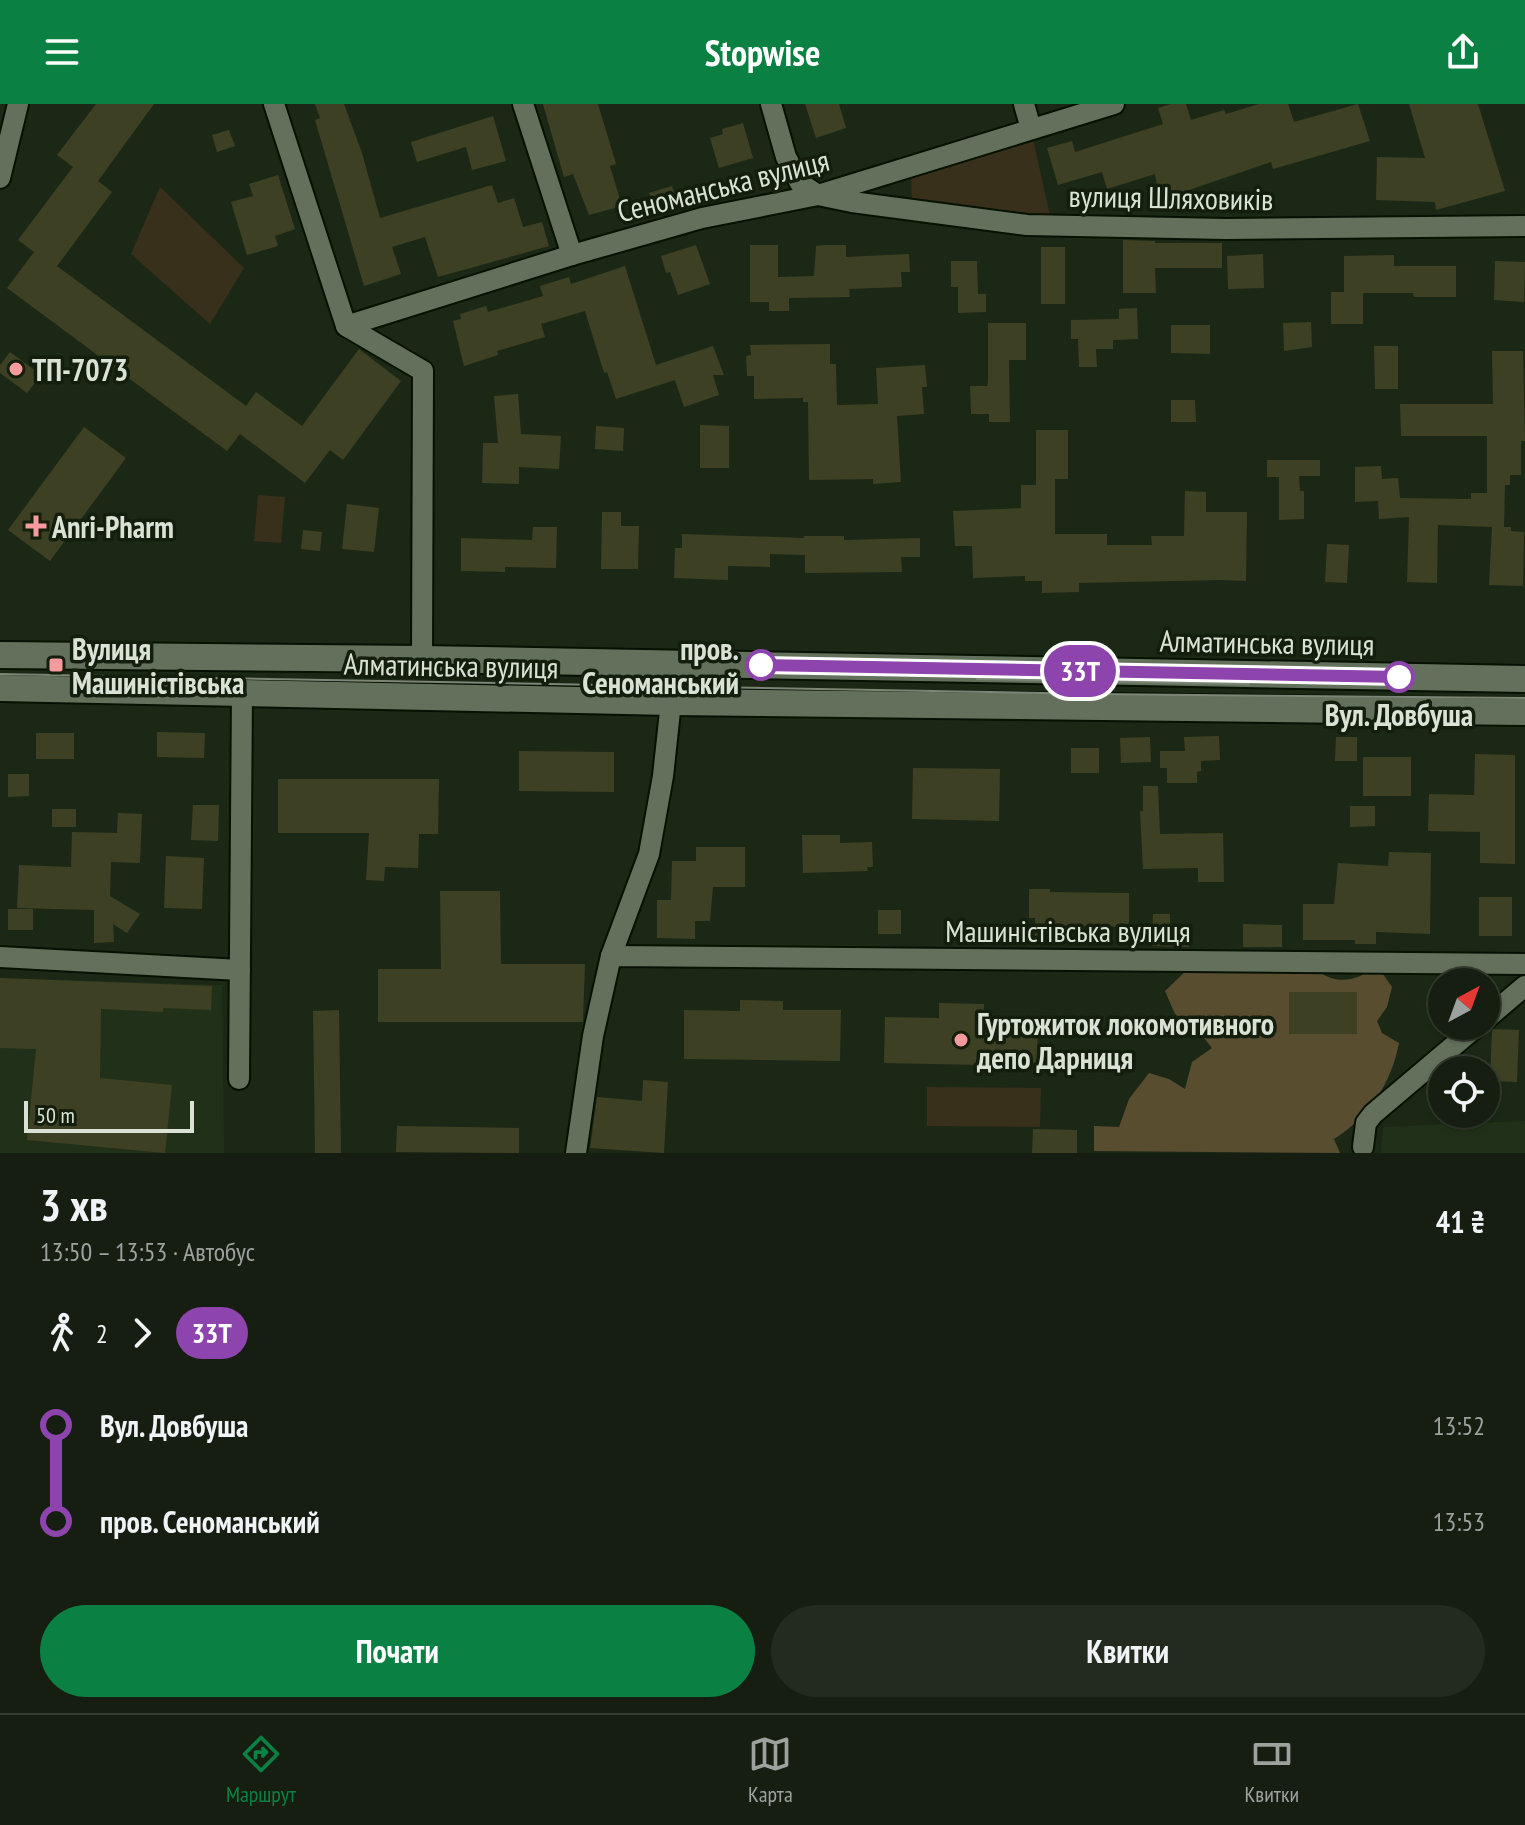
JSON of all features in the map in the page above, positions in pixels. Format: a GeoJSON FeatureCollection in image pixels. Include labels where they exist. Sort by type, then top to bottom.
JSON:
{"type":"FeatureCollection","features":[{"type":"Feature","properties":{"kind":"street"},"geometry":{"type":"LineString","coordinates":[[0,178],[18,104]]}},
{"type":"Feature","properties":{"kind":"street"},"geometry":{"type":"LineString","coordinates":[[274,104],[346,326],[423,371],[422,659]]}},
{"type":"Feature","properties":{"kind":"street"},"geometry":{"type":"LineString","coordinates":[[523,104],[572,255]]}},
{"type":"Feature","properties":{"kind":"street"},"geometry":{"type":"LineString","coordinates":[[771,104],[786,157],[800,183],[818,195]]}},
{"type":"Feature","properties":{"kind":"street"},"geometry":{"type":"LineString","coordinates":[[1024,104],[1031,129]]}},
{"type":"Feature","properties":{"kind":"street","name":"Сеноманська вулиця"},"geometry":{"type":"LineString","coordinates":[[346,326],[572,255],[702,218],[818,195],[1114,104]]}},
{"type":"Feature","properties":{"kind":"street","name":"вулиця Шляховиків"},"geometry":{"type":"LineString","coordinates":[[818,195],[910,211],[1027,225],[1226,229],[1525,226]]}},
{"type":"Feature","properties":{"kind":"street","name":"Алматинська вулиця"},"geometry":{"type":"LineString","coordinates":[[0,655],[422,659],[1525,679]]}},
{"type":"Feature","properties":{"kind":"street","name":"Алматинська вулиця"},"geometry":{"type":"LineString","coordinates":[[0,688],[671,702],[1525,712]]}},
{"type":"Feature","properties":{"kind":"street"},"geometry":{"type":"LineString","coordinates":[[239,1079],[242,692]]}},
{"type":"Feature","properties":{"kind":"street"},"geometry":{"type":"LineString","coordinates":[[576,1153],[593,1036],[611,956],[649,854],[663,776],[671,702]]}},
{"type":"Feature","properties":{"kind":"street","name":"Машиністівська вулиця"},"geometry":{"type":"LineString","coordinates":[[611,956],[1525,964]]}},
{"type":"Feature","properties":{"kind":"street"},"geometry":{"type":"LineString","coordinates":[[0,957],[240,970]]}},
{"type":"Feature","properties":{"kind":"street"},"geometry":{"type":"LineString","coordinates":[[1500,1007],[1525,986]]}},
{"type":"Feature","properties":{"kind":"street"},"geometry":{"type":"LineString","coordinates":[[1363,1147],[1366,1123],[1373,1114],[1460,1040]]}},
{"type":"Feature","properties":{"kind":"shaded area"},"geometry":{"type":"Polygon","coordinates":[[[1033,139],[1050,216],[912,200],[911,174],[1033,139]]]}},
{"type":"Feature","properties":{"kind":"shaded area"},"geometry":{"type":"Polygon","coordinates":[[[160,187],[244,268],[210,324],[131,254],[160,187]]]}},
{"type":"Feature","properties":{"kind":"shaded area"},"geometry":{"type":"Polygon","coordinates":[[[258,495],[285,497],[281,543],[254,541],[258,495]]]}},
{"type":"Feature","properties":{"kind":"shaded area"},"geometry":{"type":"Polygon","coordinates":[[[1378,967],[1392,987],[1387,1007],[1377,1021],[1382,1033],[1399,1043],[1390,1072],[1377,1098],[1358,1120],[1334,1139],[1340,1153],[1094,1151],[1094,1126],[1119,1127],[1129,1099],[1149,1073],[1169,1079],[1185,1089],[1192,1062],[1212,1048],[1196,1028],[1175,1014],[1165,991],[1189,968],[1315,969],[1331,978],[1346,980],[1378,967]]]}},
{"type":"Feature","properties":{"kind":"shaded area"},"geometry":{"type":"Polygon","coordinates":[[[0,978],[222,985],[224,1153],[0,1153],[0,978]]]}},
{"type":"Feature","properties":{"kind":"shaded area"},"geometry":{"type":"Polygon","coordinates":[[[927,1087],[1041,1088],[1040,1127],[927,1126],[927,1087]]]}},
{"type":"Feature","properties":{"kind":"shaded area"},"geometry":{"type":"Polygon","coordinates":[[[1525,1121],[1525,1153],[1381,1153],[1383,1127],[1500,1128],[1500,1122],[1525,1121]]]}},
{"type":"Feature","properties":{"kind":"building"},"geometry":{"type":"Polygon","coordinates":[[[96,104],[154,104],[98,181],[112,192],[57,266],[246,406],[256,392],[302,426],[359,349],[401,381],[343,460],[330,450],[305,483],[240,434],[227,451],[7,288],[34,252],[18,240],[73,167],[57,155],[96,104]]]}},
{"type":"Feature","properties":{"kind":"building"},"geometry":{"type":"Polygon","coordinates":[[[315,104],[344,104],[362,153],[380,218],[492,185],[498,203],[514,198],[523,227],[542,222],[549,246],[438,277],[425,237],[392,247],[401,274],[364,286],[315,120],[320,118],[315,104]]]}},
{"type":"Feature","properties":{"kind":"building"},"geometry":{"type":"Polygon","coordinates":[[[543,104],[598,104],[616,164],[610,166],[622,206],[589,215],[573,174],[564,177],[543,104]]]}},
{"type":"Feature","properties":{"kind":"building"},"geometry":{"type":"Polygon","coordinates":[[[805,104],[839,104],[846,128],[816,138],[805,104]]]}},
{"type":"Feature","properties":{"kind":"building"},"geometry":{"type":"Polygon","coordinates":[[[1186,104],[1191,120],[1259,104],[1288,104],[1294,122],[1358,104],[1370,141],[1273,169],[1271,162],[1189,190],[1191,196],[1160,202],[1155,174],[1107,189],[1102,172],[1058,185],[1047,148],[1072,141],[1075,152],[1163,124],[1158,108],[1186,104]]]}},
{"type":"Feature","properties":{"kind":"building"},"geometry":{"type":"Polygon","coordinates":[[[1409,104],[1478,104],[1505,191],[1436,210],[1435,202],[1376,200],[1377,157],[1425,158],[1409,104]]]}},
{"type":"Feature","properties":{"kind":"building"},"geometry":{"type":"Polygon","coordinates":[[[493,116],[506,161],[472,170],[466,147],[417,162],[411,142],[493,116]]]}},
{"type":"Feature","properties":{"kind":"building"},"geometry":{"type":"Polygon","coordinates":[[[743,123],[753,158],[719,168],[710,138],[723,134],[722,129],[743,123]]]}},
{"type":"Feature","properties":{"kind":"building"},"geometry":{"type":"Polygon","coordinates":[[[229,130],[235,146],[217,152],[212,135],[229,130]]]}},
{"type":"Feature","properties":{"kind":"building"},"geometry":{"type":"Polygon","coordinates":[[[278,175],[295,229],[275,236],[278,246],[247,255],[231,202],[253,196],[249,184],[278,175]]]}},
{"type":"Feature","properties":{"kind":"building"},"geometry":{"type":"Polygon","coordinates":[[[672,186],[677,204],[655,211],[649,193],[672,186]]]}},
{"type":"Feature","properties":{"kind":"building"},"geometry":{"type":"Polygon","coordinates":[[[1123,240],[1222,243],[1222,268],[1155,268],[1156,293],[1123,293],[1123,240]]]}},
{"type":"Feature","properties":{"kind":"building"},"geometry":{"type":"Polygon","coordinates":[[[696,245],[710,284],[678,295],[661,256],[696,245]]]}},
{"type":"Feature","properties":{"kind":"building"},"geometry":{"type":"Polygon","coordinates":[[[750,245],[778,245],[778,277],[814,276],[816,246],[825,245],[846,245],[846,257],[909,254],[910,272],[901,272],[902,287],[849,289],[850,297],[789,298],[789,311],[769,311],[769,302],[750,302],[750,245]]]}},
{"type":"Feature","properties":{"kind":"building"},"geometry":{"type":"Polygon","coordinates":[[[1041,247],[1065,247],[1065,304],[1041,304],[1041,247]]]}},
{"type":"Feature","properties":{"kind":"building"},"geometry":{"type":"Polygon","coordinates":[[[1263,254],[1264,288],[1228,289],[1227,256],[1263,254]]]}},
{"type":"Feature","properties":{"kind":"building"},"geometry":{"type":"Polygon","coordinates":[[[1394,255],[1394,266],[1456,266],[1456,297],[1363,293],[1363,324],[1331,324],[1331,292],[1344,292],[1344,256],[1394,255]]]}},
{"type":"Feature","properties":{"kind":"building"},"geometry":{"type":"Polygon","coordinates":[[[951,261],[977,261],[978,294],[986,294],[986,312],[958,313],[958,287],[951,287],[951,261]]]}},
{"type":"Feature","properties":{"kind":"building"},"geometry":{"type":"Polygon","coordinates":[[[1495,261],[1525,262],[1524,302],[1494,300],[1495,261]]]}},
{"type":"Feature","properties":{"kind":"building"},"geometry":{"type":"Polygon","coordinates":[[[625,266],[656,365],[713,346],[724,375],[713,375],[719,395],[684,407],[675,380],[616,399],[607,372],[604,373],[585,311],[541,324],[545,337],[497,351],[498,355],[464,366],[453,321],[461,319],[460,314],[486,306],[488,312],[543,296],[540,286],[569,277],[571,284],[625,266]]]}},
{"type":"Feature","properties":{"kind":"building"},"geometry":{"type":"Polygon","coordinates":[[[1137,308],[1138,339],[1113,340],[1113,349],[1096,349],[1097,367],[1079,367],[1078,339],[1071,339],[1071,320],[1119,319],[1119,309],[1137,308]]]}},
{"type":"Feature","properties":{"kind":"building"},"geometry":{"type":"Polygon","coordinates":[[[1311,322],[1312,347],[1284,351],[1283,323],[1311,322]]]}},
{"type":"Feature","properties":{"kind":"building"},"geometry":{"type":"Polygon","coordinates":[[[988,323],[1026,323],[1026,360],[1009,360],[1010,422],[989,422],[989,414],[971,414],[970,386],[987,386],[988,382],[988,323]]]}},
{"type":"Feature","properties":{"kind":"building"},"geometry":{"type":"Polygon","coordinates":[[[1171,325],[1210,325],[1210,354],[1171,353],[1171,325]]]}},
{"type":"Feature","properties":{"kind":"building"},"geometry":{"type":"Polygon","coordinates":[[[830,344],[830,364],[836,364],[837,405],[878,404],[876,368],[925,365],[927,387],[922,387],[924,414],[897,416],[901,482],[873,484],[873,479],[809,480],[808,402],[803,402],[803,398],[754,399],[754,376],[747,376],[746,356],[751,355],[750,345],[830,344]]]}},
{"type":"Feature","properties":{"kind":"building"},"geometry":{"type":"Polygon","coordinates":[[[1374,346],[1398,346],[1398,389],[1375,389],[1374,346]]]}},
{"type":"Feature","properties":{"kind":"building"},"geometry":{"type":"Polygon","coordinates":[[[1492,351],[1523,351],[1525,441],[1521,441],[1521,475],[1510,475],[1510,485],[1505,485],[1504,527],[1524,532],[1523,586],[1489,585],[1492,527],[1438,525],[1437,583],[1407,582],[1409,517],[1379,519],[1378,501],[1355,502],[1355,467],[1381,466],[1382,479],[1398,478],[1400,498],[1471,499],[1471,493],[1487,493],[1487,436],[1401,436],[1400,404],[1493,404],[1492,351]]]}},
{"type":"Feature","properties":{"kind":"building","name":"ТП-7073"},"geometry":{"type":"Polygon","coordinates":[[[10,352],[41,375],[27,393],[0,373],[0,365],[10,352]]]}},
{"type":"Feature","properties":{"kind":"building"},"geometry":{"type":"Polygon","coordinates":[[[518,394],[521,434],[561,436],[559,469],[519,467],[519,484],[482,483],[483,443],[498,443],[494,396],[518,394]]]}},
{"type":"Feature","properties":{"kind":"building"},"geometry":{"type":"Polygon","coordinates":[[[1171,400],[1195,400],[1196,422],[1171,422],[1171,400]]]}},
{"type":"Feature","properties":{"kind":"building"},"geometry":{"type":"Polygon","coordinates":[[[700,425],[729,426],[729,468],[700,468],[700,425]]]}},
{"type":"Feature","properties":{"kind":"building"},"geometry":{"type":"Polygon","coordinates":[[[596,426],[624,428],[623,451],[595,449],[596,426]]]}},
{"type":"Feature","properties":{"kind":"building"},"geometry":{"type":"Polygon","coordinates":[[[84,427],[126,458],[50,561],[8,530],[84,427]]]}},
{"type":"Feature","properties":{"kind":"building"},"geometry":{"type":"Polygon","coordinates":[[[1036,430],[1068,430],[1068,479],[1055,479],[1055,534],[1107,534],[1107,545],[1152,545],[1151,536],[1184,536],[1185,491],[1206,492],[1206,512],[1247,512],[1246,581],[1079,583],[1079,592],[1042,593],[1042,581],[1025,581],[1025,576],[973,578],[972,546],[955,546],[953,511],[1021,508],[1021,485],[1036,485],[1036,430]]]}},
{"type":"Feature","properties":{"kind":"building"},"geometry":{"type":"Polygon","coordinates":[[[1267,460],[1320,460],[1320,476],[1299,476],[1300,491],[1304,491],[1304,519],[1279,520],[1279,477],[1267,477],[1267,460]]]}},
{"type":"Feature","properties":{"kind":"building"},"geometry":{"type":"Polygon","coordinates":[[[347,504],[379,508],[374,552],[342,549],[347,504]]]}},
{"type":"Feature","properties":{"kind":"building"},"geometry":{"type":"Polygon","coordinates":[[[602,512],[621,512],[621,526],[639,526],[638,569],[601,569],[602,512]]]}},
{"type":"Feature","properties":{"kind":"building"},"geometry":{"type":"Polygon","coordinates":[[[533,527],[557,527],[556,568],[505,567],[505,572],[461,571],[461,538],[532,540],[533,527]]]}},
{"type":"Feature","properties":{"kind":"building"},"geometry":{"type":"Polygon","coordinates":[[[303,530],[322,532],[320,551],[301,549],[303,530]]]}},
{"type":"Feature","properties":{"kind":"building"},"geometry":{"type":"Polygon","coordinates":[[[682,534],[804,538],[844,536],[844,540],[920,538],[920,557],[901,557],[902,572],[805,573],[805,555],[770,554],[770,567],[728,566],[728,580],[674,578],[675,548],[682,548],[682,534]]]}},
{"type":"Feature","properties":{"kind":"building"},"geometry":{"type":"Polygon","coordinates":[[[1327,544],[1349,545],[1347,583],[1325,582],[1327,544]]]}},
{"type":"Feature","properties":{"kind":"building"},"geometry":{"type":"Polygon","coordinates":[[[157,732],[205,733],[204,758],[157,757],[157,732]]]}},
{"type":"Feature","properties":{"kind":"building"},"geometry":{"type":"Polygon","coordinates":[[[36,733],[74,733],[74,759],[36,759],[36,733]]]}},
{"type":"Feature","properties":{"kind":"building"},"geometry":{"type":"Polygon","coordinates":[[[1219,736],[1220,760],[1201,761],[1197,783],[1167,783],[1167,768],[1160,768],[1160,751],[1185,751],[1184,737],[1219,736]]]}},
{"type":"Feature","properties":{"kind":"building"},"geometry":{"type":"Polygon","coordinates":[[[1150,737],[1151,762],[1121,763],[1120,738],[1150,737]]]}},
{"type":"Feature","properties":{"kind":"building"},"geometry":{"type":"Polygon","coordinates":[[[1336,737],[1357,737],[1357,761],[1335,761],[1336,737]]]}},
{"type":"Feature","properties":{"kind":"building"},"geometry":{"type":"Polygon","coordinates":[[[1071,748],[1099,748],[1099,773],[1071,773],[1071,748]]]}},
{"type":"Feature","properties":{"kind":"building"},"geometry":{"type":"Polygon","coordinates":[[[519,751],[614,752],[614,792],[519,791],[519,751]]]}},
{"type":"Feature","properties":{"kind":"building"},"geometry":{"type":"Polygon","coordinates":[[[1475,754],[1515,755],[1515,864],[1480,863],[1480,832],[1428,831],[1429,794],[1474,795],[1475,754]]]}},
{"type":"Feature","properties":{"kind":"building"},"geometry":{"type":"Polygon","coordinates":[[[1363,757],[1411,757],[1411,796],[1363,796],[1363,757]]]}},
{"type":"Feature","properties":{"kind":"building"},"geometry":{"type":"Polygon","coordinates":[[[913,768],[1000,769],[999,821],[912,819],[913,768]]]}},
{"type":"Feature","properties":{"kind":"building"},"geometry":{"type":"Polygon","coordinates":[[[8,774],[29,774],[29,796],[8,797],[8,774]]]}},
{"type":"Feature","properties":{"kind":"building"},"geometry":{"type":"Polygon","coordinates":[[[278,779],[439,779],[438,834],[419,834],[418,868],[385,867],[384,881],[366,880],[369,833],[278,833],[278,779]]]}},
{"type":"Feature","properties":{"kind":"building"},"geometry":{"type":"Polygon","coordinates":[[[1143,786],[1158,786],[1160,834],[1223,833],[1224,882],[1198,882],[1198,868],[1143,869],[1140,811],[1143,811],[1143,786]]]}},
{"type":"Feature","properties":{"kind":"building"},"geometry":{"type":"Polygon","coordinates":[[[193,805],[219,805],[218,841],[191,840],[193,805]]]}},
{"type":"Feature","properties":{"kind":"building"},"geometry":{"type":"Polygon","coordinates":[[[1350,806],[1375,806],[1375,826],[1350,827],[1350,806]]]}},
{"type":"Feature","properties":{"kind":"building"},"geometry":{"type":"Polygon","coordinates":[[[52,809],[76,809],[76,827],[52,827],[52,809]]]}},
{"type":"Feature","properties":{"kind":"building"},"geometry":{"type":"Polygon","coordinates":[[[118,813],[142,814],[140,863],[111,862],[110,896],[140,914],[127,933],[113,924],[114,942],[94,943],[94,910],[17,908],[19,865],[71,867],[72,832],[117,833],[118,813]]]}},
{"type":"Feature","properties":{"kind":"building"},"geometry":{"type":"Polygon","coordinates":[[[802,835],[840,835],[840,843],[872,842],[873,867],[867,867],[868,871],[803,873],[802,835]]]}},
{"type":"Feature","properties":{"kind":"building"},"geometry":{"type":"Polygon","coordinates":[[[696,847],[745,847],[745,887],[713,887],[710,921],[695,921],[695,939],[657,938],[657,900],[671,900],[672,861],[696,861],[696,847]]]}},
{"type":"Feature","properties":{"kind":"building"},"geometry":{"type":"Polygon","coordinates":[[[1389,852],[1431,853],[1430,934],[1376,932],[1376,944],[1355,944],[1355,940],[1303,940],[1303,904],[1334,904],[1338,863],[1388,866],[1389,852]]]}},
{"type":"Feature","properties":{"kind":"building"},"geometry":{"type":"Polygon","coordinates":[[[166,856],[204,858],[202,909],[164,908],[166,856]]]}},
{"type":"Feature","properties":{"kind":"building"},"geometry":{"type":"Polygon","coordinates":[[[1029,889],[1129,893],[1129,927],[1062,926],[1062,939],[1035,939],[1035,918],[1029,918],[1029,889]]]}},
{"type":"Feature","properties":{"kind":"building"},"geometry":{"type":"Polygon","coordinates":[[[440,891],[500,891],[501,964],[585,964],[583,1022],[378,1022],[378,969],[441,969],[440,891]]]}},
{"type":"Feature","properties":{"kind":"building"},"geometry":{"type":"Polygon","coordinates":[[[1479,897],[1512,897],[1512,936],[1479,936],[1479,897]]]}},
{"type":"Feature","properties":{"kind":"building"},"geometry":{"type":"Polygon","coordinates":[[[8,909],[33,909],[33,930],[8,930],[8,909]]]}},
{"type":"Feature","properties":{"kind":"building"},"geometry":{"type":"Polygon","coordinates":[[[878,910],[901,910],[901,934],[878,934],[878,910]]]}},
{"type":"Feature","properties":{"kind":"building"},"geometry":{"type":"Polygon","coordinates":[[[1153,914],[1170,914],[1170,927],[1190,928],[1189,947],[1152,946],[1153,914]]]}},
{"type":"Feature","properties":{"kind":"building"},"geometry":{"type":"Polygon","coordinates":[[[1243,924],[1282,925],[1282,947],[1243,947],[1243,924]]]}},
{"type":"Feature","properties":{"kind":"building"},"geometry":{"type":"Polygon","coordinates":[[[0,978],[212,986],[211,1010],[163,1008],[163,1012],[101,1009],[100,1078],[172,1085],[165,1153],[27,1140],[36,1049],[0,1048],[0,978]]]}},
{"type":"Feature","properties":{"kind":"building"},"geometry":{"type":"Polygon","coordinates":[[[1289,992],[1357,992],[1357,1034],[1289,1034],[1289,992]]]}},
{"type":"Feature","properties":{"kind":"building"},"geometry":{"type":"Polygon","coordinates":[[[740,1000],[783,1001],[783,1010],[841,1010],[840,1061],[684,1059],[684,1010],[740,1011],[740,1000]]]}},
{"type":"Feature","properties":{"kind":"building","name":"Гуртожиток локомотивного депо Дарниця"},"geometry":{"type":"Polygon","coordinates":[[[939,1003],[984,1004],[984,1016],[1038,1017],[1037,1066],[884,1063],[885,1017],[939,1018],[939,1003]]]}},
{"type":"Feature","properties":{"kind":"building"},"geometry":{"type":"Polygon","coordinates":[[[339,1010],[341,1153],[315,1153],[313,1011],[339,1010]]]}},
{"type":"Feature","properties":{"kind":"building"},"geometry":{"type":"Polygon","coordinates":[[[1500,1029],[1519,1030],[1517,1082],[1500,1081],[1500,1056],[1491,1056],[1492,1040],[1500,1040],[1500,1029]]]}},
{"type":"Feature","properties":{"kind":"building"},"geometry":{"type":"Polygon","coordinates":[[[643,1080],[668,1082],[664,1153],[590,1148],[597,1097],[642,1101],[643,1080]]]}},
{"type":"Feature","properties":{"kind":"building"},"geometry":{"type":"Polygon","coordinates":[[[397,1126],[519,1128],[519,1153],[396,1152],[397,1126]]]}},
{"type":"Feature","properties":{"kind":"building"},"geometry":{"type":"Polygon","coordinates":[[[1033,1129],[1077,1130],[1077,1153],[1032,1153],[1033,1129]]]}},
{"type":"Feature","properties":{"kind":"tram line"},"geometry":{"type":"LineString","coordinates":[[0,674],[1095,694],[1525,698]]}},
{"type":"Feature","properties":{"kind":"tram line"},"geometry":{"type":"LineString","coordinates":[[977,679],[1249,684]]}},
{"type":"Feature","properties":{"kind":"bus line","name":"33Т"},"geometry":{"type":"LineString","coordinates":[[761,665],[1399,677]]}},
{"type":"Feature","properties":{"kind":"place","name":"ТП-7073"},"geometry":{"type":"Point","coordinates":[16,369]}},
{"type":"Feature","properties":{"kind":"place","name":"Anri-Pharm"},"geometry":{"type":"Point","coordinates":[36,526]}},
{"type":"Feature","properties":{"kind":"place","name":"Вулиця Машиністівська"},"geometry":{"type":"Point","coordinates":[56,665]}},
{"type":"Feature","properties":{"kind":"place","name":"пров. Сеноманський"},"geometry":{"type":"Point","coordinates":[761,665]}},
{"type":"Feature","properties":{"kind":"place","name":"Вул. Довбуша"},"geometry":{"type":"Point","coordinates":[1399,677]}},
{"type":"Feature","properties":{"kind":"place","name":"Гуртожиток локомотивного депо Дарниця"},"geometry":{"type":"Point","coordinates":[961,1040]}}]}
